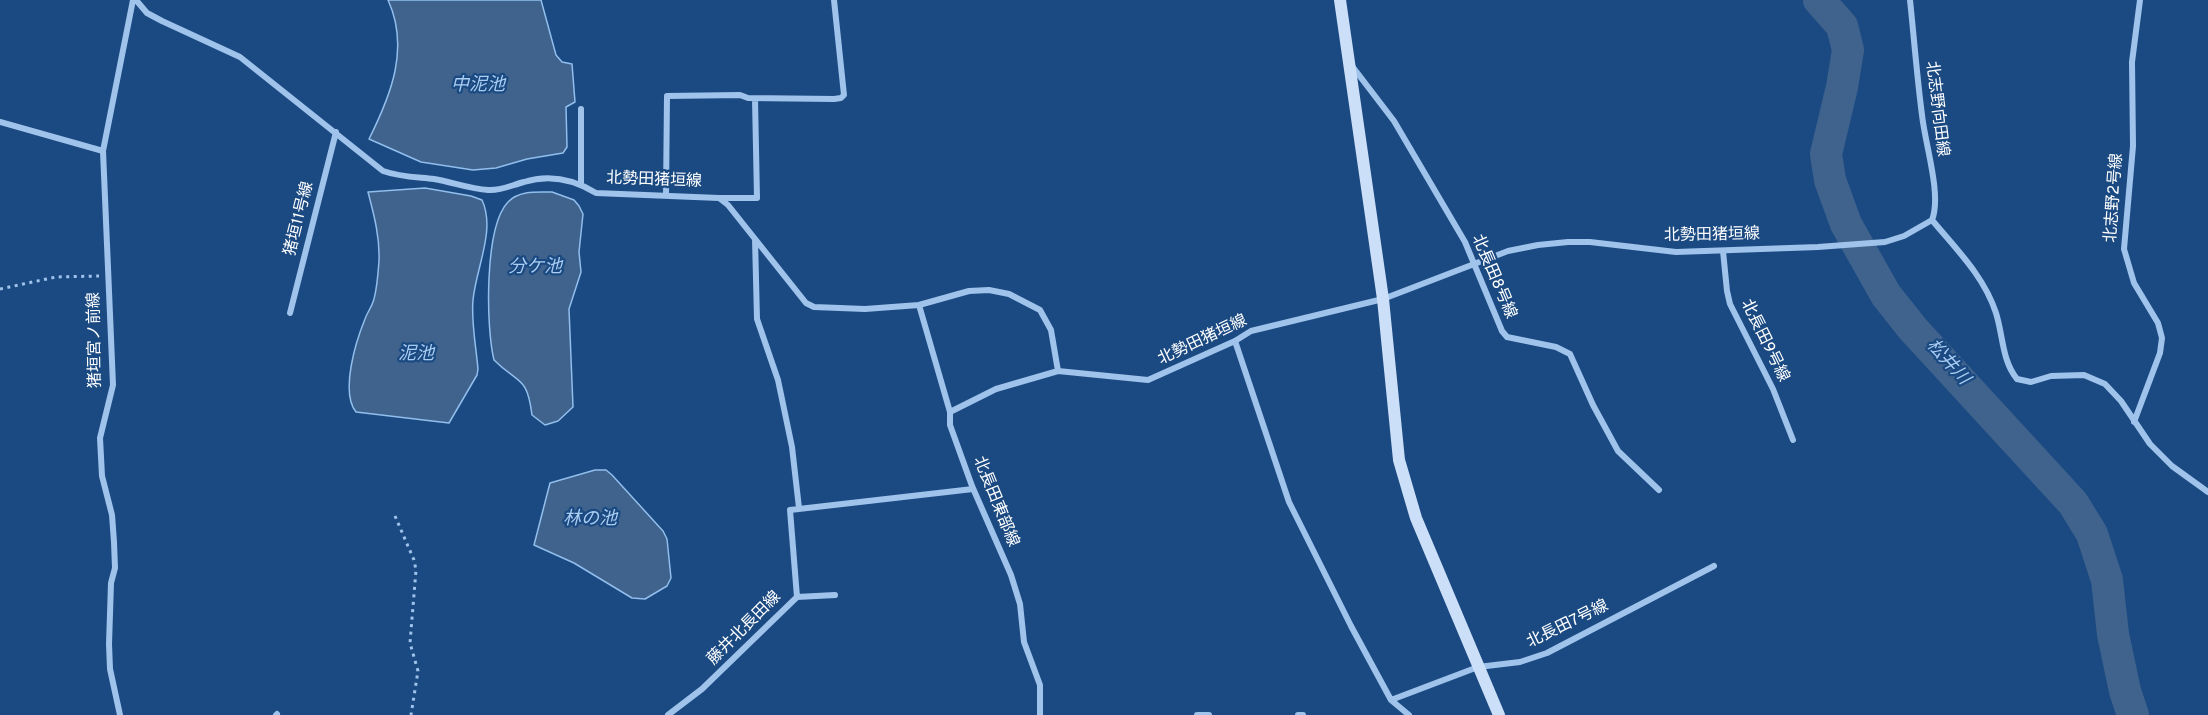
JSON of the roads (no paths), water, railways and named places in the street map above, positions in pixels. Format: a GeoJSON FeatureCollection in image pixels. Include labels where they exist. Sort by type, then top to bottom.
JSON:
{"type":"FeatureCollection","features":[{"type":"Feature","properties":{"kind":"street","name":"北勢田猪垣線"},"geometry":{"type":"LineString","coordinates":[[135,0],[147,13],[240,57],[383,171],[399,176],[434,179],[489,190],[500,190],[537,178],[558,178],[581,184],[596,193],[719,198],[728,204],[806,303],[814,307],[865,309],[920,305],[969,291],[989,290],[1009,294],[1040,310],[1051,330],[1058,371],[1148,380],[1235,341],[1251,331],[1383,299],[1508,251],[1568,242],[1590,242],[1676,252],[1818,247],[1885,242],[1904,236],[1932,220]]}},
{"type":"Feature","properties":{"kind":"street","name":"猪垣宮ノ前線"},"geometry":{"type":"LineString","coordinates":[[120,715],[110,669],[114,542],[112,515],[102,476],[100,438],[113,385],[103,151],[135,0]]}},
{"type":"Feature","properties":{"kind":"street"},"geometry":{"type":"LineString","coordinates":[[666,195],[667,96],[740,95],[755,99],[834,99],[844,95],[834,0]]}},
{"type":"Feature","properties":{"kind":"street"},"geometry":{"type":"LineString","coordinates":[[1340,0],[1383,299],[1400,460],[1416,518],[1499,715]]}},
{"type":"Feature","properties":{"kind":"street","name":"北志野向田線"},"geometry":{"type":"LineString","coordinates":[[1910,0],[1922,117],[1935,193],[1936,210],[1932,220]]}},
{"type":"Feature","properties":{"kind":"street","name":"北志野2号線"},"geometry":{"type":"LineString","coordinates":[[2134,422],[2160,353],[2162,338],[2158,323],[2134,283],[2124,249],[2133,146],[2132,62],[2140,0]]}},
{"type":"Feature","properties":{"kind":"street","name":"北長田8号線"},"geometry":{"type":"LineString","coordinates":[[1350,63],[1394,121],[1465,243],[1502,331],[1507,337],[1556,347],[1569,354],[1618,451],[1659,490]]}},
{"type":"Feature","properties":{"kind":"street"},"geometry":{"type":"LineString","coordinates":[[719,198],[757,198],[755,99]]}},
{"type":"Feature","properties":{"kind":"street"},"geometry":{"type":"LineString","coordinates":[[581,109],[581,184]]}},
{"type":"Feature","properties":{"kind":"street"},"geometry":{"type":"LineString","coordinates":[[0,122],[103,151]]}},
{"type":"Feature","properties":{"kind":"street","name":"猪垣11号線"},"geometry":{"type":"LineString","coordinates":[[290,313],[336,132]]}},
{"type":"Feature","properties":{"kind":"street"},"geometry":{"type":"LineString","coordinates":[[1932,220],[1982,281],[1995,313],[2009,370],[2017,379],[2031,382],[2051,376],[2084,375],[2105,384],[2121,401],[2150,444],[2172,466],[2208,492]]}},
{"type":"Feature","properties":{"kind":"street"},"geometry":{"type":"LineString","coordinates":[[755,239],[757,319],[778,380],[792,447],[799,508],[974,489]]}},
{"type":"Feature","properties":{"kind":"street","name":"北長田9号線"},"geometry":{"type":"LineString","coordinates":[[1723,251],[1726,291],[1730,304],[1773,389],[1793,440]]}},
{"type":"Feature","properties":{"kind":"street","name":"北長田東部線"},"geometry":{"type":"LineString","coordinates":[[920,305],[950,412],[950,425],[974,489],[1011,575],[1020,604],[1024,642],[1040,685],[1040,715]]}},
{"type":"Feature","properties":{"kind":"street"},"geometry":{"type":"LineString","coordinates":[[1235,341],[1289,502],[1391,700],[1409,715]]}},
{"type":"Feature","properties":{"kind":"street"},"geometry":{"type":"LineString","coordinates":[[950,412],[996,388],[1058,371]]}},
{"type":"Feature","properties":{"kind":"street","name":"藤井北長田線"},"geometry":{"type":"LineString","coordinates":[[668,715],[702,689],[796,597],[790,510],[799,508]]}},
{"type":"Feature","properties":{"kind":"street","name":"北長田7号線"},"geometry":{"type":"LineString","coordinates":[[1391,700],[1478,667],[1520,662],[1547,653],[1714,566]]}},
{"type":"Feature","properties":{"kind":"street"},"geometry":{"type":"LineString","coordinates":[[796,597],[836,595]]}},
{"type":"Feature","properties":{"kind":"street"},"geometry":{"type":"LineString","coordinates":[[1298,715],[1303,714]]}},
{"type":"Feature","properties":{"kind":"street"},"geometry":{"type":"LineString","coordinates":[[1197,715],[1209,715]]}},
{"type":"Feature","properties":{"kind":"water","name":"中泥池"},"geometry":{"type":"Polygon","coordinates":[[[388,0],[541,0],[556,55],[562,62],[572,64],[575,102],[566,107],[567,147],[563,153],[527,159],[496,168],[473,170],[421,162],[369,139],[384,105],[395,71],[397,36],[388,0]]]}},
{"type":"Feature","properties":{"kind":"water","name":"泥池"},"geometry":{"type":"Polygon","coordinates":[[[425,188],[482,200],[486,212],[486,236],[473,300],[477,375],[449,423],[356,412],[349,392],[354,353],[361,328],[373,302],[378,276],[379,243],[368,192],[425,188]]]}},
{"type":"Feature","properties":{"kind":"water","name":"分ケ池"},"geometry":{"type":"Polygon","coordinates":[[[552,192],[574,200],[583,214],[579,252],[581,272],[569,309],[573,407],[558,421],[545,425],[532,415],[527,393],[521,382],[494,360],[489,325],[489,278],[495,233],[500,215],[508,202],[518,195],[552,192]]]}},
{"type":"Feature","properties":{"kind":"water","name":"林の池"},"geometry":{"type":"Polygon","coordinates":[[[595,470],[606,470],[612,475],[663,531],[667,539],[671,578],[667,586],[645,599],[632,598],[574,563],[534,545],[550,483],[595,470]]]}},
{"type":"Feature","properties":{"kind":"waterway","name":"松井川"},"geometry":{"type":"LineString","coordinates":[[1819,0],[1842,26],[1848,50],[1826,154],[1830,180],[1846,224],[1886,295],[1913,329],[2073,503],[2092,534],[2107,580],[2113,634],[2125,691],[2133,715]]}}]}
